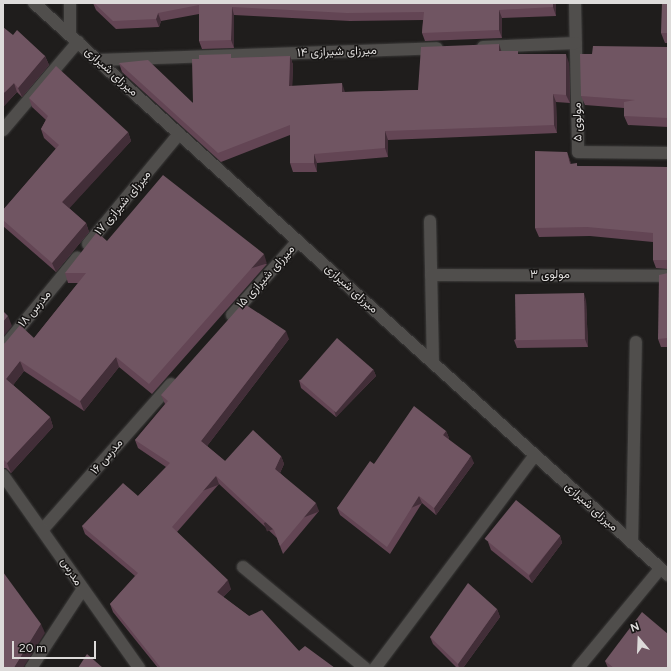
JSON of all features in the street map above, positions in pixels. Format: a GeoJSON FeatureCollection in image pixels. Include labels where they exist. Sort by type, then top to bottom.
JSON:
{"type":"FeatureCollection","features":[{"type":"Feature","properties":{"kind":"street","name":"میرزای شیرازی"},"geometry":{"type":"LineString","coordinates":[[34,3],[664,572]]}},
{"type":"Feature","properties":{"kind":"street"},"geometry":{"type":"LineString","coordinates":[[3,130],[74,38],[70,3]]}},
{"type":"Feature","properties":{"kind":"street","name":"مولوی ۵"},"geometry":{"type":"LineString","coordinates":[[575,3],[578,152],[668,153]]}},
{"type":"Feature","properties":{"kind":"street"},"geometry":{"type":"LineString","coordinates":[[472,47],[576,43]]}},
{"type":"Feature","properties":{"kind":"street","name":"میرزای شیرازی ۱۴"},"geometry":{"type":"LineString","coordinates":[[98,60],[448,48]]}},
{"type":"Feature","properties":{"kind":"street","name":"میرزای شیرازی ۱۷"},"geometry":{"type":"LineString","coordinates":[[66,271],[180,134]]}},
{"type":"Feature","properties":{"kind":"street"},"geometry":{"type":"LineString","coordinates":[[430,222],[433,363]]}},
{"type":"Feature","properties":{"kind":"street","name":"میرزای شیرازی ۱۵"},"geometry":{"type":"LineString","coordinates":[[222,327],[298,241]]}},
{"type":"Feature","properties":{"kind":"street","name":"مدرس ۱۸"},"geometry":{"type":"LineString","coordinates":[[3,348],[66,271]]}},
{"type":"Feature","properties":{"kind":"street","name":"مولوی ۳"},"geometry":{"type":"LineString","coordinates":[[431,275],[668,276]]}},
{"type":"Feature","properties":{"kind":"street"},"geometry":{"type":"LineString","coordinates":[[632,543],[636,342]]}},
{"type":"Feature","properties":{"kind":"street","name":"مدرس ۱۶"},"geometry":{"type":"LineString","coordinates":[[44,528],[181,373]]}},
{"type":"Feature","properties":{"kind":"street"},"geometry":{"type":"LineString","coordinates":[[374,668],[535,455]]}},
{"type":"Feature","properties":{"kind":"street","name":"مدرس"},"geometry":{"type":"LineString","coordinates":[[3,475],[44,528],[82,590],[139,668]]}},
{"type":"Feature","properties":{"kind":"street"},"geometry":{"type":"LineString","coordinates":[[243,567],[365,668]]}},
{"type":"Feature","properties":{"kind":"street"},"geometry":{"type":"LineString","coordinates":[[578,668],[664,572]]}},
{"type":"Feature","properties":{"kind":"street"},"geometry":{"type":"LineString","coordinates":[[31,668],[82,590]]}},
{"type":"Feature","properties":{"kind":"building"},"geometry":{"type":"Polygon","coordinates":[[[94,3],[553,3],[553,7],[499,10],[499,30],[422,33],[424,12],[347,13],[232,7],[231,40],[199,41],[199,5],[158,13],[156,19],[113,21],[94,3]]]}},
{"type":"Feature","properties":{"kind":"building"},"geometry":{"type":"Polygon","coordinates":[[[662,3],[668,3],[668,33],[661,33],[662,3]]]}},
{"type":"Feature","properties":{"kind":"building"},"geometry":{"type":"Polygon","coordinates":[[[3,27],[13,35],[17,30],[45,56],[18,88],[14,83],[3,94],[3,27]]]}},
{"type":"Feature","properties":{"kind":"building"},"geometry":{"type":"Polygon","coordinates":[[[499,44],[499,51],[518,51],[518,54],[566,54],[566,95],[553,94],[554,125],[385,131],[385,148],[314,154],[314,163],[290,163],[290,125],[218,153],[119,63],[148,60],[193,103],[192,59],[199,59],[199,55],[231,54],[231,58],[290,56],[289,86],[342,83],[342,92],[418,90],[421,47],[499,44]]]}},
{"type":"Feature","properties":{"kind":"building"},"geometry":{"type":"Polygon","coordinates":[[[593,46],[668,47],[668,118],[624,116],[624,102],[635,100],[581,96],[580,54],[592,54],[593,46]]]}},
{"type":"Feature","properties":{"kind":"building"},"geometry":{"type":"Polygon","coordinates":[[[56,66],[128,132],[62,202],[86,223],[52,263],[3,220],[3,210],[59,145],[41,129],[48,116],[29,98],[56,66]]]}},
{"type":"Feature","properties":{"kind":"building"},"geometry":{"type":"Polygon","coordinates":[[[535,151],[567,152],[570,164],[577,163],[577,166],[668,167],[668,260],[653,260],[653,233],[587,227],[535,228],[535,151]]]}},
{"type":"Feature","properties":{"kind":"building"},"geometry":{"type":"Polygon","coordinates":[[[163,175],[264,254],[149,384],[116,357],[80,401],[20,361],[6,379],[50,417],[7,463],[3,459],[3,344],[20,325],[34,338],[86,273],[65,273],[97,232],[107,241],[163,175]]]}},
{"type":"Feature","properties":{"kind":"building"},"geometry":{"type":"Polygon","coordinates":[[[668,273],[668,338],[658,339],[659,275],[668,273]]]}},
{"type":"Feature","properties":{"kind":"building"},"geometry":{"type":"Polygon","coordinates":[[[584,293],[585,339],[516,340],[515,294],[584,293]]]}},
{"type":"Feature","properties":{"kind":"building"},"geometry":{"type":"Polygon","coordinates":[[[243,303],[286,331],[201,441],[225,461],[253,430],[281,456],[275,469],[316,503],[280,546],[274,530],[216,476],[172,527],[228,580],[217,592],[249,616],[262,610],[299,651],[305,646],[335,668],[161,668],[110,604],[138,573],[82,526],[123,483],[138,496],[170,463],[135,440],[168,401],[161,395],[243,303]]]}},
{"type":"Feature","properties":{"kind":"building"},"geometry":{"type":"Polygon","coordinates":[[[3,311],[8,316],[3,322],[3,311]]]}},
{"type":"Feature","properties":{"kind":"building"},"geometry":{"type":"Polygon","coordinates":[[[337,338],[373,369],[336,413],[300,381],[337,338]]]}},
{"type":"Feature","properties":{"kind":"building"},"geometry":{"type":"Polygon","coordinates":[[[414,406],[446,431],[443,435],[471,456],[434,508],[419,496],[387,547],[337,508],[370,461],[374,464],[414,406]]]}},
{"type":"Feature","properties":{"kind":"building"},"geometry":{"type":"Polygon","coordinates":[[[516,500],[560,536],[529,575],[485,539],[516,500]]]}},
{"type":"Feature","properties":{"kind":"building"},"geometry":{"type":"Polygon","coordinates":[[[3,572],[41,624],[14,668],[3,668],[3,572]]]}},
{"type":"Feature","properties":{"kind":"building"},"geometry":{"type":"Polygon","coordinates":[[[468,583],[497,609],[458,664],[430,637],[468,583]]]}},
{"type":"Feature","properties":{"kind":"building"},"geometry":{"type":"Polygon","coordinates":[[[642,612],[668,634],[668,668],[614,668],[605,661],[642,612]]]}},
{"type":"Feature","properties":{"kind":"building"},"geometry":{"type":"Polygon","coordinates":[[[87,654],[103,668],[78,668],[87,654]]]}}]}
